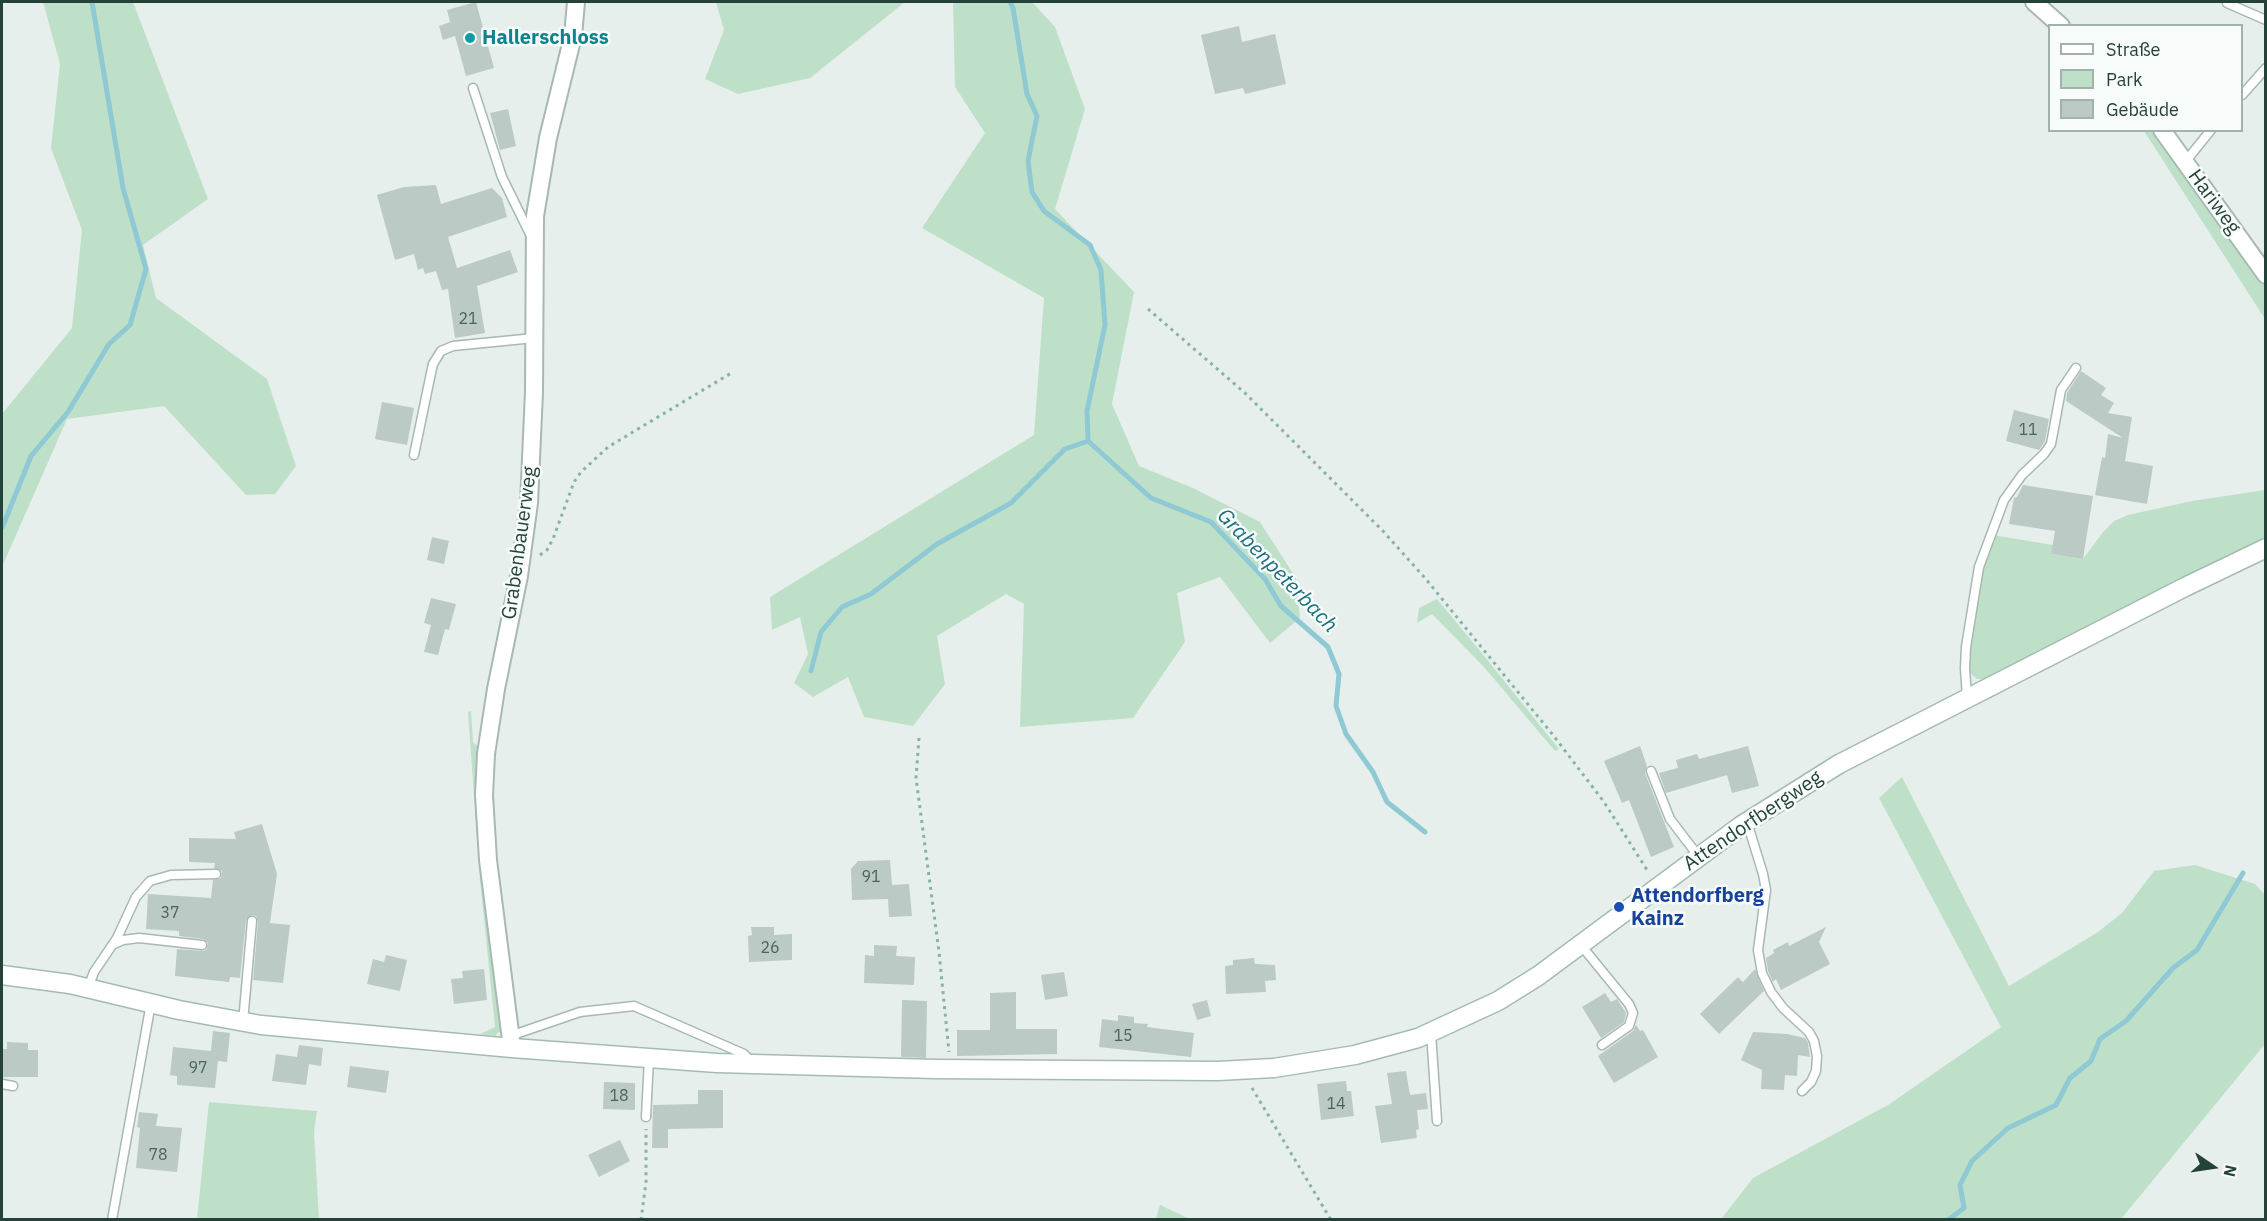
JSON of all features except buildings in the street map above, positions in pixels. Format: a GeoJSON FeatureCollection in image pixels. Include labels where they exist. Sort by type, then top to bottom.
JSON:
{"type":"FeatureCollection","features":[{"type":"Feature","properties":{"kind":"street","name":"Grabenbauerweg"},"geometry":{"type":"LineString","coordinates":[[511,1042],[488,860],[484,795],[490,721],[521,561],[529,503],[534,338],[534,242],[539,184],[548,138],[567,66],[576,2]]}},
{"type":"Feature","properties":{"kind":"street"},"geometry":{"type":"LineString","coordinates":[[2034,2],[2059,24]]}},
{"type":"Feature","properties":{"kind":"street","name":"Hariweg"},"geometry":{"type":"LineString","coordinates":[[2163,132],[2265,274]]}},
{"type":"Feature","properties":{"kind":"street","name":"Attendorfbergweg"},"geometry":{"type":"LineString","coordinates":[[2,975],[36,978],[88,988],[243,1022],[511,1042],[649,1059],[950,1069],[1241,1070],[1355,1056],[1431,1034],[1498,1001],[1538,976],[1747,822],[1839,764],[2265,548]]}},
{"type":"Feature","properties":{"kind":"lane"},"geometry":{"type":"LineString","coordinates":[[2227,3],[2265,20]]}},
{"type":"Feature","properties":{"kind":"lane"},"geometry":{"type":"LineString","coordinates":[[2243,93],[2265,68]]}},
{"type":"Feature","properties":{"kind":"lane"},"geometry":{"type":"LineString","coordinates":[[473,88],[502,177],[534,242]]}},
{"type":"Feature","properties":{"kind":"lane"},"geometry":{"type":"LineString","coordinates":[[2185,162],[2209,132]]}},
{"type":"Feature","properties":{"kind":"lane"},"geometry":{"type":"LineString","coordinates":[[414,455],[430,373],[441,351],[453,346],[534,338]]}},
{"type":"Feature","properties":{"kind":"lane"},"geometry":{"type":"LineString","coordinates":[[1967,698],[1966,647],[1981,559],[2004,500],[2022,475],[2051,444],[2061,390],[2076,368]]}},
{"type":"Feature","properties":{"kind":"lane"},"geometry":{"type":"LineString","coordinates":[[1651,771],[1670,819],[1699,857]]}},
{"type":"Feature","properties":{"kind":"lane"},"geometry":{"type":"LineString","coordinates":[[1747,822],[1766,890],[1758,950],[1762,973],[1771,992],[1783,1008],[1809,1032],[1814,1041],[1817,1056],[1816,1071],[1811,1082],[1803,1091]]}},
{"type":"Feature","properties":{"kind":"lane"},"geometry":{"type":"LineString","coordinates":[[88,988],[94,972],[113,944],[136,897],[150,881],[171,875],[216,874]]}},
{"type":"Feature","properties":{"kind":"lane"},"geometry":{"type":"LineString","coordinates":[[243,1022],[252,921]]}},
{"type":"Feature","properties":{"kind":"lane"},"geometry":{"type":"LineString","coordinates":[[113,944],[130,938],[139,938],[202,945]]}},
{"type":"Feature","properties":{"kind":"lane"},"geometry":{"type":"LineString","coordinates":[[1580,944],[1634,1013],[1629,1026],[1602,1045]]}},
{"type":"Feature","properties":{"kind":"lane"},"geometry":{"type":"LineString","coordinates":[[112,1220],[151,1003]]}},
{"type":"Feature","properties":{"kind":"lane"},"geometry":{"type":"LineString","coordinates":[[511,1042],[580,1012],[634,1006],[744,1054],[752,1064]]}},
{"type":"Feature","properties":{"kind":"lane"},"geometry":{"type":"LineString","coordinates":[[1431,1034],[1437,1121]]}},
{"type":"Feature","properties":{"kind":"lane"},"geometry":{"type":"LineString","coordinates":[[646,1117],[649,1059]]}},
{"type":"Feature","properties":{"kind":"lane"},"geometry":{"type":"LineString","coordinates":[[2,1084],[13,1086]]}},
{"type":"Feature","properties":{"kind":"path"},"geometry":{"type":"LineString","coordinates":[[1148,309],[1245,393],[1382,530],[1425,578],[1553,735],[1597,793],[1658,887]]}},
{"type":"Feature","properties":{"kind":"path"},"geometry":{"type":"LineString","coordinates":[[521,561],[538,557],[547,550],[553,540],[574,482],[580,472],[608,447],[733,372]]}},
{"type":"Feature","properties":{"kind":"path"},"geometry":{"type":"LineString","coordinates":[[919,738],[916,778],[939,952],[950,1069]]}},
{"type":"Feature","properties":{"kind":"path"},"geometry":{"type":"LineString","coordinates":[[1241,1070],[1331,1220]]}},
{"type":"Feature","properties":{"kind":"path"},"geometry":{"type":"LineString","coordinates":[[641,1220],[646,1182],[646,1117]]}},
{"type":"Feature","properties":{"kind":"green space"},"geometry":{"type":"Polygon","coordinates":[[[43,2],[133,2],[208,199],[143,245],[156,298],[267,379],[296,466],[275,494],[246,495],[164,406],[67,419],[2,567],[2,414],[72,328],[82,230],[51,148],[60,64],[43,2]]]}},
{"type":"Feature","properties":{"kind":"green space"},"geometry":{"type":"Polygon","coordinates":[[[716,2],[905,2],[810,78],[738,94],[705,79],[724,30],[716,2]]]}},
{"type":"Feature","properties":{"kind":"green space"},"geometry":{"type":"Polygon","coordinates":[[[953,2],[1032,2],[1055,27],[1085,109],[1055,209],[1134,292],[1112,404],[1139,466],[1193,488],[1260,522],[1296,578],[1300,618],[1270,643],[1220,577],[1177,593],[1185,642],[1133,718],[1020,727],[1024,604],[1006,594],[937,636],[945,684],[913,726],[864,717],[848,677],[813,697],[794,683],[808,654],[800,617],[772,630],[770,597],[1034,435],[1044,298],[922,228],[985,133],[955,87],[953,2]]]}},
{"type":"Feature","properties":{"kind":"green space"},"geometry":{"type":"Polygon","coordinates":[[[2145,132],[2155,132],[2162,140],[2265,285],[2265,319],[2145,132]]]}},
{"type":"Feature","properties":{"kind":"green space"},"geometry":{"type":"Polygon","coordinates":[[[2265,490],[2265,538],[1984,679],[1977,679],[1970,673],[1968,647],[1976,590],[1993,535],[2053,545],[2051,554],[2083,559],[2114,521],[2128,515],[2192,501],[2265,490]]]}},
{"type":"Feature","properties":{"kind":"green space"},"geometry":{"type":"Polygon","coordinates":[[[1437,599],[1559,749],[1555,751],[1484,667],[1432,614],[1417,623],[1419,608],[1437,599]]]}},
{"type":"Feature","properties":{"kind":"green space"},"geometry":{"type":"Polygon","coordinates":[[[471,711],[473,742],[480,748],[501,1023],[500,1031],[495,1036],[480,1034],[495,1027],[480,879],[468,712],[471,711]]]}},
{"type":"Feature","properties":{"kind":"green space"},"geometry":{"type":"Polygon","coordinates":[[[1902,777],[2009,986],[2098,932],[2122,913],[2154,871],[2195,865],[2255,884],[2265,895],[2265,1044],[2121,1219],[1721,1219],[1753,1178],[1888,1105],[2001,1027],[1879,798],[1902,777]]]}},
{"type":"Feature","properties":{"kind":"green space"},"geometry":{"type":"Polygon","coordinates":[[[209,1102],[317,1111],[314,1132],[319,1219],[197,1219],[209,1102]]]}},
{"type":"Feature","properties":{"kind":"green space"},"geometry":{"type":"Polygon","coordinates":[[[1160,1205],[1190,1219],[1156,1219],[1160,1205]]]}},
{"type":"Feature","properties":{"kind":"waterway"},"geometry":{"type":"LineString","coordinates":[[2,528],[31,456],[68,412],[109,344],[130,325],[146,269],[123,188],[92,2]]}},
{"type":"Feature","properties":{"kind":"waterway","name":"Grabenpeterbach"},"geometry":{"type":"LineString","coordinates":[[1010,2],[1013,8],[1027,94],[1037,116],[1028,161],[1032,192],[1044,211],[1090,245],[1101,270],[1105,325],[1087,411],[1088,441],[1151,498],[1211,522],[1265,579],[1281,606],[1328,647],[1339,674],[1336,706],[1346,734],[1373,772],[1387,802],[1425,832]]}},
{"type":"Feature","properties":{"kind":"waterway"},"geometry":{"type":"LineString","coordinates":[[811,671],[821,632],[842,607],[871,594],[937,544],[1011,503],[1065,449],[1088,441]]}},
{"type":"Feature","properties":{"kind":"waterway"},"geometry":{"type":"LineString","coordinates":[[1948,1220],[1964,1208],[1960,1185],[1972,1161],[2008,1128],[2056,1105],[2070,1078],[2091,1061],[2100,1039],[2126,1021],[2173,968],[2197,950],[2243,873]]}},
{"type":"Feature","properties":{"kind":"place","name":"Hallerschloss"},"geometry":{"type":"Point","coordinates":[470,38]}},
{"type":"Feature","properties":{"kind":"place","name":"Attendorfberg Kainz"},"geometry":{"type":"Point","coordinates":[1619,907]}}]}
